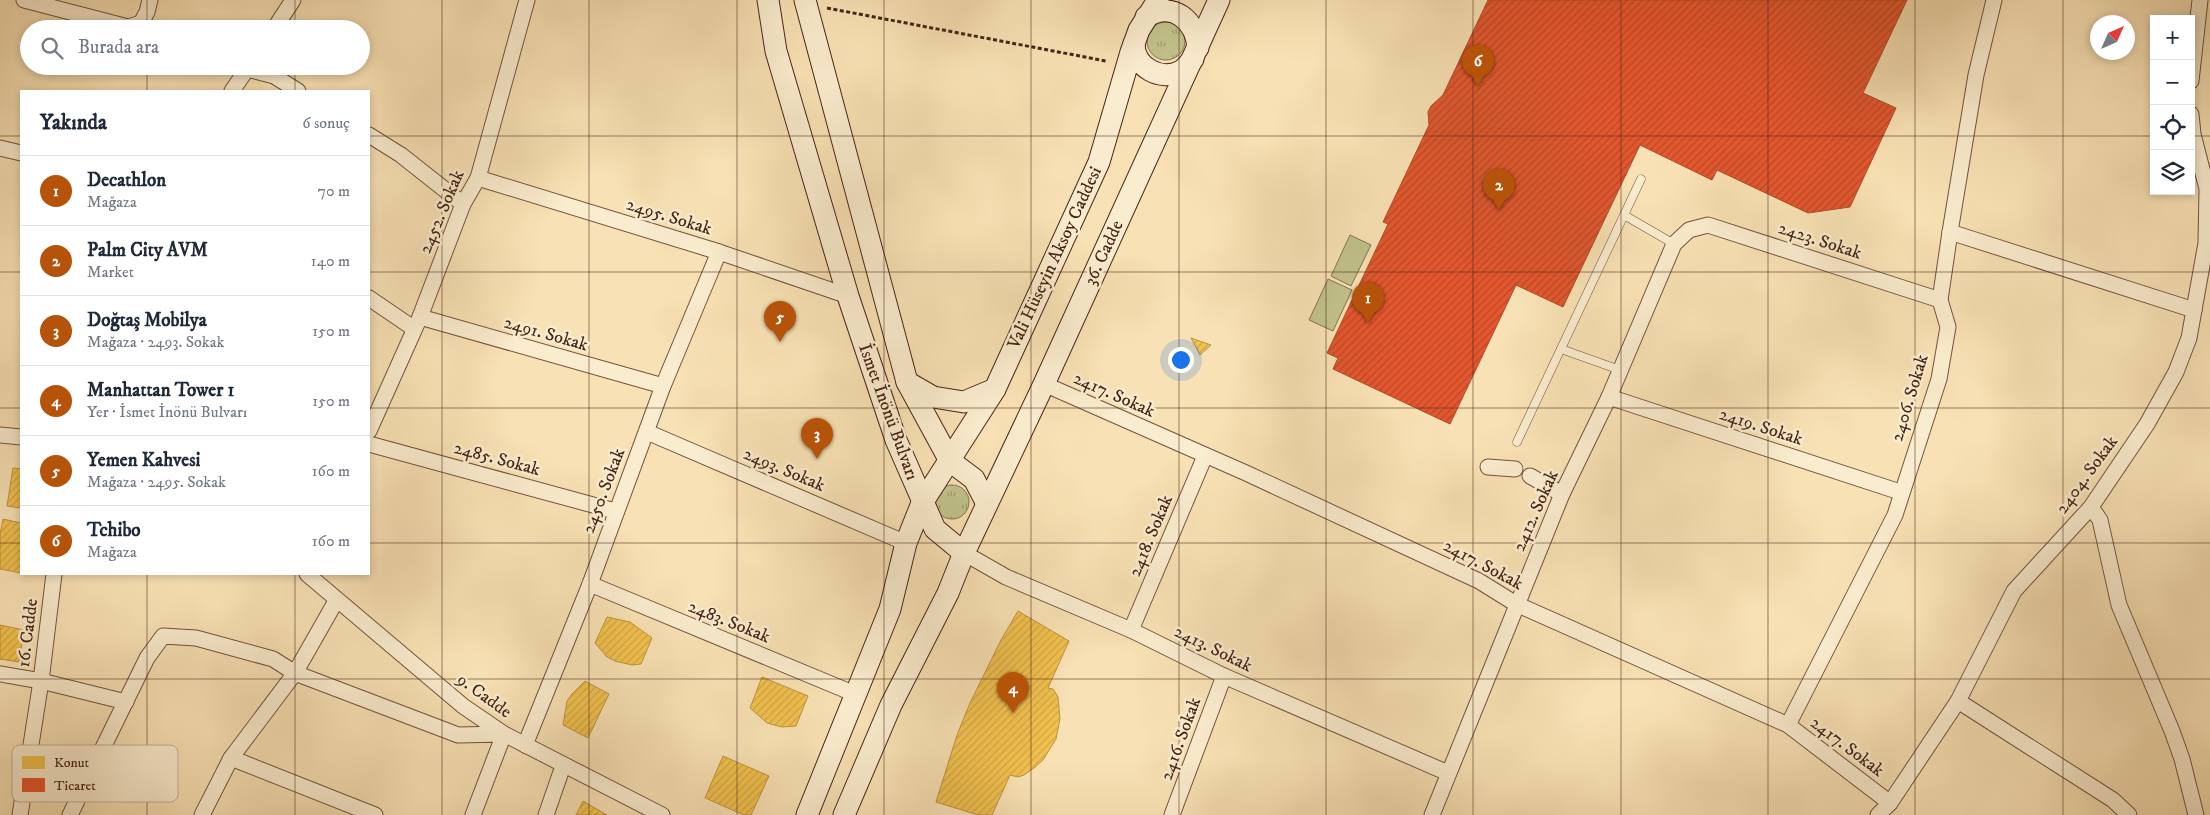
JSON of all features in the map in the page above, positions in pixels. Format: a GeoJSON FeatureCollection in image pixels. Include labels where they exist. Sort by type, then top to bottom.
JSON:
{"type":"FeatureCollection","features":[{"type":"Feature","properties":{"kind":"main road","name":"İsmet İnönü Bulvarı"},"geometry":{"type":"LineString","coordinates":[[768,0],[776,51],[848,296],[896,440],[922,503],[906,543],[890,609],[807,815]]}},
{"type":"Feature","properties":{"kind":"main road","name":"36. Cadde"},"geometry":{"type":"LineString","coordinates":[[987,504],[1044,384],[1219,0]]}},
{"type":"Feature","properties":{"kind":"main road","name":"İsmet İnönü Bulvarı"},"geometry":{"type":"LineString","coordinates":[[806,2],[907,382],[950,461]]}},
{"type":"Feature","properties":{"kind":"main road"},"geometry":{"type":"LineString","coordinates":[[1134,44],[1137,57],[1143,66],[1160,74],[1180,72],[1195,54],[1194,28],[1188,20],[1180,14],[1152,8]]}},
{"type":"Feature","properties":{"kind":"main road","name":"Vali Hüseyin Aksoy Caddesi"},"geometry":{"type":"LineString","coordinates":[[922,503],[996,389],[1100,162],[1134,44],[1152,8]]}},
{"type":"Feature","properties":{"kind":"main road"},"geometry":{"type":"LineString","coordinates":[[907,382],[933,397],[964,402],[996,389]]}},
{"type":"Feature","properties":{"kind":"main road"},"geometry":{"type":"LineString","coordinates":[[844,815],[891,705],[948,593],[987,504],[974,479],[950,461]]}},
{"type":"Feature","properties":{"kind":"main road"},"geometry":{"type":"LineString","coordinates":[[922,503],[935,529],[964,553]]}},
{"type":"Feature","properties":{"kind":"street"},"geometry":{"type":"LineString","coordinates":[[24,0],[101,20]]}},
{"type":"Feature","properties":{"kind":"street"},"geometry":{"type":"LineString","coordinates":[[143,20],[150,0]]}},
{"type":"Feature","properties":{"kind":"street"},"geometry":{"type":"LineString","coordinates":[[280,20],[293,0]]}},
{"type":"Feature","properties":{"kind":"street","name":"2452. Sokak"},"geometry":{"type":"LineString","coordinates":[[370,429],[416,323],[463,204],[478,178],[527,0]]}},
{"type":"Feature","properties":{"kind":"street","name":"2406. Sokak"},"geometry":{"type":"LineString","coordinates":[[1788,726],[1895,515],[1900,492],[1939,379],[1948,327],[1940,300],[1976,75],[1994,0]]}},
{"type":"Feature","properties":{"kind":"street"},"geometry":{"type":"LineString","coordinates":[[2193,60],[2200,0]]}},
{"type":"Feature","properties":{"kind":"street"},"geometry":{"type":"LineString","coordinates":[[233,90],[243,75]]}},
{"type":"Feature","properties":{"kind":"street"},"geometry":{"type":"LineString","coordinates":[[271,75],[296,90]]}},
{"type":"Feature","properties":{"kind":"street"},"geometry":{"type":"LineString","coordinates":[[370,136],[402,155],[463,204]]}},
{"type":"Feature","properties":{"kind":"street","name":"2404. Sokak"},"geometry":{"type":"LineString","coordinates":[[1878,815],[1890,803],[1958,701],[2014,591],[2091,507],[2147,424],[2176,372],[2189,338],[2206,244],[2207,189],[2195,142]]}},
{"type":"Feature","properties":{"kind":"street"},"geometry":{"type":"LineString","coordinates":[[0,148],[20,153]]}},
{"type":"Feature","properties":{"kind":"street","name":"2495. Sokak"},"geometry":{"type":"LineString","coordinates":[[478,178],[719,252],[848,296]]}},
{"type":"Feature","properties":{"kind":"street","name":"2423. Sokak"},"geometry":{"type":"LineString","coordinates":[[1689,230],[1708,225],[1940,300]]}},
{"type":"Feature","properties":{"kind":"street","name":"2412. Sokak"},"geometry":{"type":"LineString","coordinates":[[1432,815],[1562,494],[1609,397],[1674,244],[1689,230]]}},
{"type":"Feature","properties":{"kind":"street"},"geometry":{"type":"LineString","coordinates":[[1950,232],[2194,310]]}},
{"type":"Feature","properties":{"kind":"street","name":"2450. Sokak"},"geometry":{"type":"LineString","coordinates":[[525,745],[590,584],[615,511],[647,432],[663,386],[719,252]]}},
{"type":"Feature","properties":{"kind":"street","name":"2491. Sokak"},"geometry":{"type":"LineString","coordinates":[[370,299],[416,323],[663,386]]}},
{"type":"Feature","properties":{"kind":"street","name":"2417. Sokak"},"geometry":{"type":"LineString","coordinates":[[1044,384],[1479,581],[1516,604],[1788,726],[1890,803]]}},
{"type":"Feature","properties":{"kind":"street"},"geometry":{"type":"LineString","coordinates":[[370,393],[382,401]]}},
{"type":"Feature","properties":{"kind":"street","name":"2419. Sokak"},"geometry":{"type":"LineString","coordinates":[[1609,397],[1900,492]]}},
{"type":"Feature","properties":{"kind":"street","name":"2493. Sokak"},"geometry":{"type":"LineString","coordinates":[[647,432],[906,543]]}},
{"type":"Feature","properties":{"kind":"street"},"geometry":{"type":"LineString","coordinates":[[0,435],[20,437]]}},
{"type":"Feature","properties":{"kind":"street","name":"2485. Sokak"},"geometry":{"type":"LineString","coordinates":[[370,444],[615,511]]}},
{"type":"Feature","properties":{"kind":"street","name":"2418. Sokak"},"geometry":{"type":"LineString","coordinates":[[1131,630],[1205,456]]}},
{"type":"Feature","properties":{"kind":"street"},"geometry":{"type":"LineString","coordinates":[[1488,466],[1515,469]]}},
{"type":"Feature","properties":{"kind":"street"},"geometry":{"type":"LineString","coordinates":[[1530,476],[1562,494]]}},
{"type":"Feature","properties":{"kind":"street"},"geometry":{"type":"LineString","coordinates":[[2091,507],[2100,520],[2119,605],[2172,731],[2182,759],[2196,815]]}},
{"type":"Feature","properties":{"kind":"street","name":"2413. Sokak"},"geometry":{"type":"LineString","coordinates":[[964,553],[1006,577],[1131,630],[1224,676],[1448,773]]}},
{"type":"Feature","properties":{"kind":"street","name":"16. Cadde"},"geometry":{"type":"LineString","coordinates":[[30,745],[54,575]]}},
{"type":"Feature","properties":{"kind":"street","name":"9. Cadde"},"geometry":{"type":"LineString","coordinates":[[310,575],[336,601],[463,706],[504,734],[563,766],[662,815]]}},
{"type":"Feature","properties":{"kind":"street","name":"2483. Sokak"},"geometry":{"type":"LineString","coordinates":[[590,584],[855,694]]}},
{"type":"Feature","properties":{"kind":"street"},"geometry":{"type":"LineString","coordinates":[[202,815],[231,758],[295,673],[336,601]]}},
{"type":"Feature","properties":{"kind":"street"},"geometry":{"type":"LineString","coordinates":[[105,745],[147,658],[163,636],[196,638],[272,659],[295,673],[458,735],[504,734],[474,815]]}},
{"type":"Feature","properties":{"kind":"street"},"geometry":{"type":"LineString","coordinates":[[0,674],[40,681],[126,702]]}},
{"type":"Feature","properties":{"kind":"street","name":"2416. Sokak"},"geometry":{"type":"LineString","coordinates":[[1177,813],[1224,676]]}},
{"type":"Feature","properties":{"kind":"street"},"geometry":{"type":"LineString","coordinates":[[1958,701],[2112,800],[2129,815]]}},
{"type":"Feature","properties":{"kind":"street"},"geometry":{"type":"LineString","coordinates":[[231,758],[375,815]]}},
{"type":"Feature","properties":{"kind":"street"},"geometry":{"type":"LineString","coordinates":[[546,815],[563,766]]}},
{"type":"Feature","properties":{"kind":"street","name":"16. Cadde"},"geometry":{"type":"LineString","coordinates":[[20,815],[22,802]]}},
{"type":"Feature","properties":{"kind":"street"},"geometry":{"type":"LineString","coordinates":[[70,815],[76,802]]}},
{"type":"Feature","properties":{"kind":"lane"},"geometry":{"type":"LineString","coordinates":[[1517,442],[1642,179]]}},
{"type":"Feature","properties":{"kind":"lane"},"geometry":{"type":"LineString","coordinates":[[1624,215],[1674,244]]}},
{"type":"Feature","properties":{"kind":"lane"},"geometry":{"type":"LineString","coordinates":[[1561,349],[1620,370]]}},
{"type":"Feature","properties":{"kind":"path"},"geometry":{"type":"LineString","coordinates":[[806,2],[1106,62]]}},
{"type":"Feature","properties":{"kind":"green space"},"geometry":{"type":"Polygon","coordinates":[[[1166,22],[1180,27],[1185,41],[1180,55],[1166,60],[1152,55],[1147,41],[1152,27],[1166,22]]]}},
{"type":"Feature","properties":{"kind":"green space"},"geometry":{"type":"Polygon","coordinates":[[[1350,235],[1371,245],[1351,286],[1331,276],[1350,235]]]}},
{"type":"Feature","properties":{"kind":"green space"},"geometry":{"type":"Polygon","coordinates":[[[1328,279],[1352,290],[1333,331],[1309,320],[1328,279]]]}},
{"type":"Feature","properties":{"kind":"green space"},"geometry":{"type":"Polygon","coordinates":[[[952,485],[959,486],[964,490],[968,495],[968,509],[964,514],[959,518],[952,519],[945,518],[940,514],[936,509],[935,502],[936,495],[940,490],[945,486],[952,485]]]}},
{"type":"Feature","properties":{"kind":"building: Konut"},"geometry":{"type":"Polygon","coordinates":[[[1191,338],[1211,345],[1200,355],[1191,338]]]}},
{"type":"Feature","properties":{"kind":"building: Konut"},"geometry":{"type":"Polygon","coordinates":[[[13,468],[20,469],[20,508],[7,506],[13,468]]]}},
{"type":"Feature","properties":{"kind":"building: Konut"},"geometry":{"type":"Polygon","coordinates":[[[3,519],[20,523],[20,573],[0,569],[0,535],[3,519]]]}},
{"type":"Feature","properties":{"kind":"building: Konut"},"geometry":{"type":"Polygon","coordinates":[[[1018,611],[1069,641],[1048,688],[1053,689],[1058,697],[1060,719],[1056,739],[1043,760],[1024,775],[1018,777],[1010,775],[992,815],[978,815],[936,802],[957,735],[970,703],[1001,640],[1018,611]]]}},
{"type":"Feature","properties":{"kind":"building: Konut"},"geometry":{"type":"Polygon","coordinates":[[[607,617],[630,622],[652,638],[641,664],[632,665],[615,661],[607,657],[595,643],[607,617]]]}},
{"type":"Feature","properties":{"kind":"building: Konut"},"geometry":{"type":"Polygon","coordinates":[[[0,625],[24,630],[19,662],[0,659],[0,625]]]}},
{"type":"Feature","properties":{"kind":"building: Konut"},"geometry":{"type":"Polygon","coordinates":[[[762,677],[808,696],[796,726],[782,727],[767,723],[750,708],[762,677]]]}},
{"type":"Feature","properties":{"kind":"building: Konut"},"geometry":{"type":"Polygon","coordinates":[[[585,681],[609,694],[588,738],[563,725],[567,701],[585,681]]]}},
{"type":"Feature","properties":{"kind":"building: Konut"},"geometry":{"type":"Polygon","coordinates":[[[723,756],[769,776],[751,815],[744,815],[705,798],[723,756]]]}},
{"type":"Feature","properties":{"kind":"building: Konut"},"geometry":{"type":"Polygon","coordinates":[[[583,801],[607,815],[576,815],[583,801]]]}},
{"type":"Feature","properties":{"kind":"building: Ticaret"},"geometry":{"type":"Polygon","coordinates":[[[1488,0],[1907,0],[1863,93],[1896,108],[1850,207],[1808,213],[1717,170],[1712,180],[1640,145],[1563,307],[1516,285],[1450,424],[1333,369],[1338,358],[1327,353],[1388,224],[1383,222],[1429,125],[1428,112],[1431,106],[1443,95],[1488,0]]]}},
{"type":"Feature","properties":{"kind":"place","name":"Tchibo"},"geometry":{"type":"Point","coordinates":[1478,86]}},
{"type":"Feature","properties":{"kind":"place","name":"Palm City AVM"},"geometry":{"type":"Point","coordinates":[1499,210]}},
{"type":"Feature","properties":{"kind":"place","name":"Decathlon"},"geometry":{"type":"Point","coordinates":[1368,323]}},
{"type":"Feature","properties":{"kind":"place","name":"Yemen Kahvesi"},"geometry":{"type":"Point","coordinates":[780,342]}},
{"type":"Feature","properties":{"kind":"place","name":"Doğtaş Mobilya"},"geometry":{"type":"Point","coordinates":[817,459]}},
{"type":"Feature","properties":{"kind":"place","name":"Manhattan Tower 1"},"geometry":{"type":"Point","coordinates":[1013,713]}}]}
